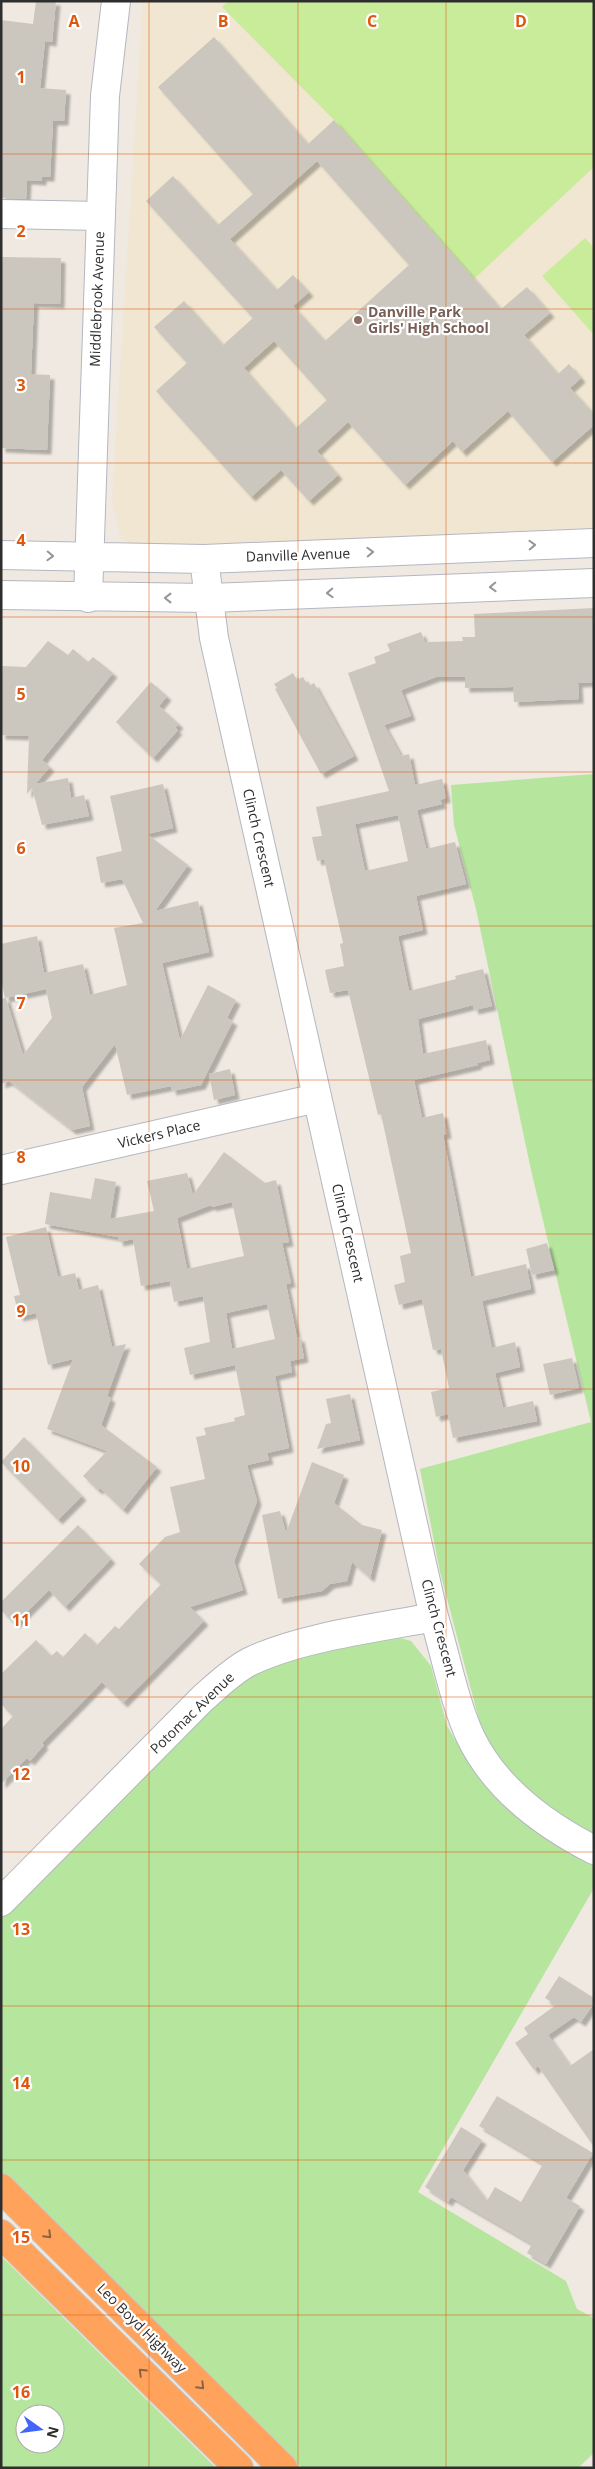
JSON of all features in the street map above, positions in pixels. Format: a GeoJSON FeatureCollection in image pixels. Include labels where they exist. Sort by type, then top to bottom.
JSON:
{"type":"FeatureCollection","features":[{"type":"Feature","properties":{"kind":"highway","name":"Leo Boyd Highway"},"geometry":{"type":"LineString","coordinates":[[1,2188],[283,2468]]}},
{"type":"Feature","properties":{"kind":"highway"},"geometry":{"type":"LineString","coordinates":[[1,2234],[239,2468]]}},
{"type":"Feature","properties":{"kind":"street","name":"Middlebrook Avenue"},"geometry":{"type":"LineString","coordinates":[[88,598],[105,96],[116,1]]}},
{"type":"Feature","properties":{"kind":"street"},"geometry":{"type":"LineString","coordinates":[[1,214],[100,216]]}},
{"type":"Feature","properties":{"kind":"street","name":"Danville Avenue"},"geometry":{"type":"LineString","coordinates":[[1,555],[204,560],[594,543]]}},
{"type":"Feature","properties":{"kind":"street","name":"Clinch Crescent"},"geometry":{"type":"LineString","coordinates":[[204,560],[214,638],[434,1617],[471,1738],[490,1768],[533,1812],[562,1834],[594,1850]]}},
{"type":"Feature","properties":{"kind":"street"},"geometry":{"type":"LineString","coordinates":[[1,596],[209,598],[594,583]]}},
{"type":"Feature","properties":{"kind":"street","name":"Vickers Place"},"geometry":{"type":"LineString","coordinates":[[1,1170],[317,1098]]}},
{"type":"Feature","properties":{"kind":"street","name":"Potomac Avenue"},"geometry":{"type":"LineString","coordinates":[[1,1902],[203,1698],[233,1672],[273,1652],[297,1644],[434,1617]]}},
{"type":"Feature","properties":{"kind":"shaded area","name":"Danville Park Girls' High School"},"geometry":{"type":"Polygon","coordinates":[[[143,1],[594,1],[594,527],[147,552],[121,539],[112,501],[143,1]]]}},
{"type":"Feature","properties":{"kind":"green space"},"geometry":{"type":"Polygon","coordinates":[[[228,1],[594,1],[594,167],[474,279],[334,120],[222,7],[228,1]]]}},
{"type":"Feature","properties":{"kind":"green space"},"geometry":{"type":"Polygon","coordinates":[[[585,238],[594,248],[594,335],[542,276],[585,238]]]}},
{"type":"Feature","properties":{"kind":"green space"},"geometry":{"type":"Polygon","coordinates":[[[594,774],[594,1836],[533,1797],[505,1765],[482,1731],[440,1572],[420,1469],[591,1422],[531,1170],[476,909],[454,825],[451,785],[594,774]]]}},
{"type":"Feature","properties":{"kind":"green space"},"geometry":{"type":"Polygon","coordinates":[[[390,1635],[411,1641],[431,1666],[447,1726],[469,1763],[496,1793],[541,1835],[594,1864],[594,1888],[418,2192],[566,2281],[577,2309],[594,2318],[594,2453],[578,2468],[302,2468],[1,2173],[1,1919],[217,1700],[255,1670],[324,1649],[390,1635]]]}},
{"type":"Feature","properties":{"kind":"green space"},"geometry":{"type":"Polygon","coordinates":[[[1,2256],[216,2468],[1,2468],[1,2256]]]}},
{"type":"Feature","properties":{"kind":"building"},"geometry":{"type":"Polygon","coordinates":[[[36,1],[56,1],[52,42],[45,41],[40,88],[66,90],[64,121],[53,121],[50,177],[42,177],[42,181],[27,180],[26,199],[1,198],[1,20],[33,24],[36,1]]]}},
{"type":"Feature","properties":{"kind":"building"},"geometry":{"type":"Polygon","coordinates":[[[214,37],[308,144],[334,120],[501,309],[527,287],[550,313],[524,335],[558,374],[569,364],[581,378],[570,388],[594,414],[594,425],[552,462],[508,411],[462,452],[453,441],[405,485],[348,422],[317,451],[338,475],[309,501],[281,470],[251,497],[156,391],[187,363],[154,327],[184,301],[223,345],[253,318],[146,201],[173,176],[218,225],[253,194],[158,87],[214,37]],[[317,161],[230,239],[277,290],[293,275],[309,292],[293,306],[325,341],[409,265],[317,161]],[[274,341],[244,368],[296,428],[327,400],[274,341]]]}},
{"type":"Feature","properties":{"kind":"building"},"geometry":{"type":"Polygon","coordinates":[[[1,257],[61,258],[60,304],[34,303],[31,374],[50,375],[47,450],[1,448],[1,257]]]}},
{"type":"Feature","properties":{"kind":"building"},"geometry":{"type":"Polygon","coordinates":[[[594,608],[594,682],[578,683],[579,699],[514,702],[513,687],[465,688],[465,677],[436,677],[401,690],[411,716],[384,725],[401,756],[409,754],[415,785],[442,779],[446,798],[440,800],[442,804],[417,810],[426,849],[455,842],[466,884],[416,896],[423,930],[398,936],[409,991],[456,979],[455,976],[483,969],[492,1006],[474,1010],[473,1005],[418,1019],[423,1054],[486,1040],[490,1060],[477,1063],[478,1065],[414,1080],[422,1118],[443,1113],[447,1134],[443,1135],[471,1277],[526,1264],[531,1289],[482,1301],[492,1348],[515,1342],[520,1367],[495,1373],[503,1408],[533,1401],[537,1421],[453,1438],[448,1414],[436,1417],[431,1392],[449,1388],[441,1349],[433,1350],[422,1299],[399,1305],[394,1285],[405,1282],[400,1256],[411,1253],[381,1114],[378,1115],[348,990],[330,993],[325,970],[344,966],[340,944],[343,943],[324,859],[317,861],[312,837],[322,836],[316,807],[389,791],[348,673],[376,663],[374,657],[390,651],[387,644],[421,632],[425,642],[463,641],[462,637],[475,637],[474,614],[594,608]],[[398,815],[355,824],[365,871],[408,861],[398,815]]]}},
{"type":"Feature","properties":{"kind":"building"},"geometry":{"type":"Polygon","coordinates":[[[48,641],[68,655],[73,649],[88,662],[93,657],[113,673],[42,760],[50,767],[35,784],[68,778],[71,798],[84,795],[89,816],[42,825],[32,788],[27,794],[29,736],[1,735],[1,666],[26,667],[48,641]]]}},
{"type":"Feature","properties":{"kind":"building"},"geometry":{"type":"Polygon","coordinates":[[[293,673],[297,680],[303,677],[308,686],[314,683],[354,756],[321,774],[275,689],[277,688],[274,684],[293,673]]]}},
{"type":"Feature","properties":{"kind":"building"},"geometry":{"type":"Polygon","coordinates":[[[151,682],[167,696],[159,706],[179,724],[175,728],[178,730],[153,758],[116,722],[151,682]]]}},
{"type":"Feature","properties":{"kind":"building"},"geometry":{"type":"Polygon","coordinates":[[[163,784],[173,828],[147,834],[188,865],[155,911],[198,901],[209,952],[162,963],[180,1040],[208,985],[236,1000],[227,1018],[233,1021],[201,1085],[172,1091],[171,1086],[127,1095],[115,1044],[82,1087],[90,1126],[72,1130],[9,1081],[1,1084],[1,999],[6,998],[23,1055],[52,1018],[46,989],[5,998],[1,980],[1,944],[37,936],[44,973],[83,964],[90,995],[127,985],[114,928],[143,923],[122,879],[101,883],[96,857],[122,851],[110,796],[163,784]]]}},
{"type":"Feature","properties":{"kind":"building"},"geometry":{"type":"Polygon","coordinates":[[[230,1069],[235,1095],[214,1100],[209,1074],[230,1069]]]}},
{"type":"Feature","properties":{"kind":"building"},"geometry":{"type":"Polygon","coordinates":[[[224,1152],[265,1183],[276,1180],[289,1242],[282,1243],[291,1283],[286,1284],[297,1338],[300,1337],[304,1358],[290,1361],[292,1372],[275,1376],[289,1448],[267,1453],[269,1460],[247,1465],[257,1501],[234,1561],[243,1590],[190,1607],[204,1621],[123,1703],[102,1682],[42,1743],[44,1745],[30,1761],[27,1758],[1,1784],[1,1729],[13,1716],[1,1704],[1,1674],[36,1640],[51,1656],[57,1651],[63,1657],[85,1633],[97,1645],[115,1626],[119,1629],[161,1584],[139,1564],[165,1537],[180,1532],[170,1487],[205,1479],[196,1437],[206,1435],[204,1428],[235,1421],[234,1418],[245,1415],[235,1365],[190,1375],[184,1348],[210,1342],[203,1296],[174,1302],[170,1281],[141,1286],[133,1239],[119,1242],[118,1237],[45,1224],[50,1192],[91,1199],[95,1178],[116,1182],[110,1219],[154,1211],[147,1181],[187,1173],[193,1195],[224,1152]],[[232,1202],[212,1207],[211,1205],[177,1218],[187,1269],[244,1256],[232,1202]],[[267,1304],[226,1313],[232,1349],[275,1339],[267,1304]]]}},
{"type":"Feature","properties":{"kind":"building"},"geometry":{"type":"Polygon","coordinates":[[[46,1227],[58,1277],[75,1273],[79,1290],[98,1285],[112,1347],[126,1344],[107,1396],[111,1398],[101,1425],[157,1467],[123,1510],[100,1488],[98,1490],[83,1476],[107,1451],[47,1429],[73,1359],[48,1365],[36,1313],[19,1317],[14,1296],[20,1295],[6,1237],[46,1227]]]}},
{"type":"Feature","properties":{"kind":"building"},"geometry":{"type":"Polygon","coordinates":[[[547,1243],[554,1270],[532,1275],[526,1249],[547,1243]]]}},
{"type":"Feature","properties":{"kind":"building"},"geometry":{"type":"Polygon","coordinates":[[[572,1358],[579,1388],[550,1395],[543,1364],[572,1358]]]}},
{"type":"Feature","properties":{"kind":"building"},"geometry":{"type":"Polygon","coordinates":[[[350,1394],[360,1440],[317,1449],[326,1424],[331,1423],[326,1399],[350,1394]]]}},
{"type":"Feature","properties":{"kind":"building"},"geometry":{"type":"Polygon","coordinates":[[[24,1437],[82,1496],[58,1520],[1,1462],[24,1437]]]}},
{"type":"Feature","properties":{"kind":"building"},"geometry":{"type":"Polygon","coordinates":[[[312,1462],[344,1475],[334,1503],[362,1525],[382,1530],[370,1578],[352,1562],[347,1581],[330,1584],[322,1591],[278,1599],[262,1515],[280,1511],[286,1533],[312,1462]]]}},
{"type":"Feature","properties":{"kind":"building"},"geometry":{"type":"Polygon","coordinates":[[[78,1525],[111,1559],[65,1607],[49,1590],[15,1624],[1,1610],[1,1602],[78,1525]]]}},
{"type":"Feature","properties":{"kind":"building"},"geometry":{"type":"Polygon","coordinates":[[[559,1976],[594,1998],[594,2003],[581,2022],[574,2017],[548,2035],[570,2066],[594,2049],[594,2147],[538,2066],[534,2070],[515,2043],[528,2034],[524,2028],[556,2005],[545,1998],[559,1976]]]}},
{"type":"Feature","properties":{"kind":"building"},"geometry":{"type":"Polygon","coordinates":[[[497,2096],[593,2153],[566,2198],[580,2206],[546,2264],[527,2253],[532,2244],[451,2197],[448,2202],[425,2187],[461,2127],[482,2140],[463,2170],[487,2201],[495,2187],[521,2202],[543,2164],[479,2126],[497,2096]]]}},
{"type":"Feature","properties":{"kind":"place","name":"Danville Park Girls' High School"},"geometry":{"type":"Point","coordinates":[358,320]}}]}
